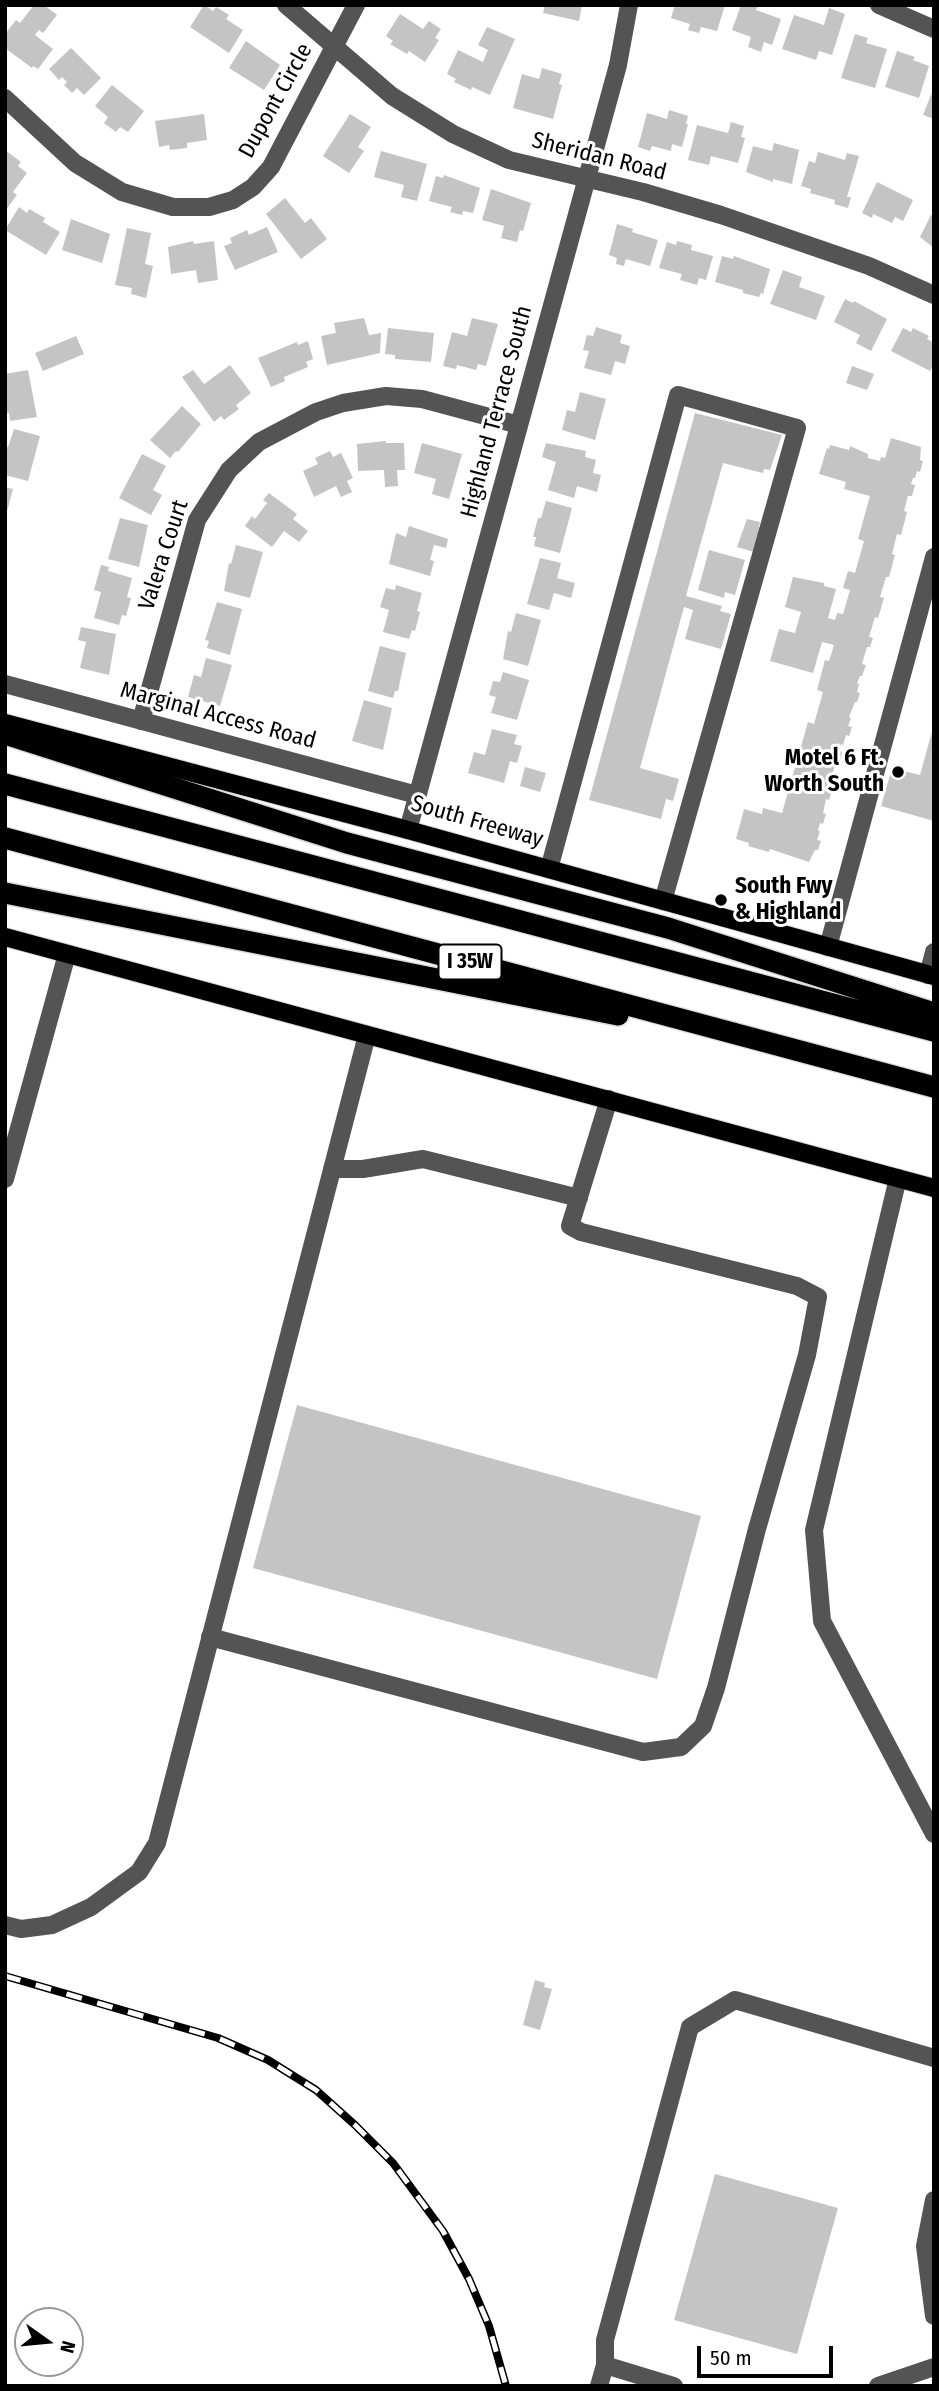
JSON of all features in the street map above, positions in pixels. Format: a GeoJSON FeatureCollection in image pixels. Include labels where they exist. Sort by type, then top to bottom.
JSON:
{"type":"FeatureCollection","features":[{"type":"Feature","properties":{"kind":"highway"},"geometry":{"type":"LineString","coordinates":[[5,734],[347,843],[668,928],[934,1013]]}},
{"type":"Feature","properties":{"kind":"highway","name":"I 35W"},"geometry":{"type":"LineString","coordinates":[[5,784],[934,1031]]}},
{"type":"Feature","properties":{"kind":"highway","name":"I 35W"},"geometry":{"type":"LineString","coordinates":[[5,838],[934,1087]]}},
{"type":"Feature","properties":{"kind":"highway"},"geometry":{"type":"LineString","coordinates":[[5,893],[435,977],[832,1059]]}},
{"type":"Feature","properties":{"kind":"main road","name":"South Freeway"},"geometry":{"type":"LineString","coordinates":[[5,723],[408,830],[931,975]]}},
{"type":"Feature","properties":{"kind":"main road"},"geometry":{"type":"LineString","coordinates":[[5,937],[934,1188]]}},
{"type":"Feature","properties":{"kind":"street","name":"Sheridan Road"},"geometry":{"type":"LineString","coordinates":[[286,5],[392,96],[453,134],[509,160],[643,192],[721,215],[869,266],[934,295]]}},
{"type":"Feature","properties":{"kind":"street","name":"Dupont Circle"},"geometry":{"type":"LineString","coordinates":[[5,98],[75,163],[122,192],[173,207],[209,207],[233,200],[253,187],[271,167],[356,5]]}},
{"type":"Feature","properties":{"kind":"street","name":"Highland Terrace South"},"geometry":{"type":"LineString","coordinates":[[408,830],[618,65],[629,5]]}},
{"type":"Feature","properties":{"kind":"street"},"geometry":{"type":"LineString","coordinates":[[890,7],[934,29]]}},
{"type":"Feature","properties":{"kind":"street"},"geometry":{"type":"LineString","coordinates":[[549,869],[678,395],[797,428],[663,901]]}},
{"type":"Feature","properties":{"kind":"street","name":"Valera Court"},"geometry":{"type":"LineString","coordinates":[[141,720],[197,520],[229,470],[259,442],[316,412],[343,403],[386,396],[422,399],[519,425]]}},
{"type":"Feature","properties":{"kind":"street"},"geometry":{"type":"LineString","coordinates":[[828,947],[934,557]]}},
{"type":"Feature","properties":{"kind":"street","name":"Marginal Access Road"},"geometry":{"type":"LineString","coordinates":[[5,684],[418,795]]}},
{"type":"Feature","properties":{"kind":"street"},"geometry":{"type":"LineString","coordinates":[[931,975],[934,952]]}},
{"type":"Feature","properties":{"kind":"street"},"geometry":{"type":"LineString","coordinates":[[5,1179],[67,954]]}},
{"type":"Feature","properties":{"kind":"street"},"geometry":{"type":"LineString","coordinates":[[5,1925],[21,1929],[52,1925],[91,1907],[139,1872],[157,1843],[367,1035]]}},
{"type":"Feature","properties":{"kind":"street"},"geometry":{"type":"LineString","coordinates":[[210,1637],[643,1752],[681,1746],[703,1726],[716,1688],[807,1355],[818,1297],[797,1286],[581,1232],[570,1226],[609,1099]]}},
{"type":"Feature","properties":{"kind":"street"},"geometry":{"type":"LineString","coordinates":[[332,1169],[363,1169],[423,1159],[579,1198]]}},
{"type":"Feature","properties":{"kind":"street"},"geometry":{"type":"LineString","coordinates":[[898,1178],[814,1530],[822,1620],[934,1834]]}},
{"type":"Feature","properties":{"kind":"street"},"geometry":{"type":"LineString","coordinates":[[600,2386],[605,2365],[604,2340],[690,2027],[735,2000],[934,2058]]}},
{"type":"Feature","properties":{"kind":"street"},"geometry":{"type":"LineString","coordinates":[[934,2200],[925,2246],[934,2316]]}},
{"type":"Feature","properties":{"kind":"street"},"geometry":{"type":"LineString","coordinates":[[605,2365],[674,2386]]}},
{"type":"Feature","properties":{"kind":"street"},"geometry":{"type":"LineString","coordinates":[[878,2386],[934,2367]]}},
{"type":"Feature","properties":{"kind":"building"},"geometry":{"type":"Polygon","coordinates":[[[34,5],[44,5],[57,15],[43,33],[39,30],[35,35],[53,49],[38,69],[33,66],[32,68],[5,48],[5,34],[16,20],[20,23],[34,5]]]}},
{"type":"Feature","properties":{"kind":"building"},"geometry":{"type":"Polygon","coordinates":[[[204,5],[213,11],[216,7],[229,15],[226,19],[243,30],[229,53],[190,27],[204,5]]]}},
{"type":"Feature","properties":{"kind":"building"},"geometry":{"type":"Polygon","coordinates":[[[545,5],[582,5],[579,21],[543,13],[545,5]]]}},
{"type":"Feature","properties":{"kind":"building"},"geometry":{"type":"Polygon","coordinates":[[[675,5],[725,5],[717,31],[701,27],[699,33],[688,30],[690,24],[671,18],[675,5]]]}},
{"type":"Feature","properties":{"kind":"building"},"geometry":{"type":"Polygon","coordinates":[[[741,5],[756,5],[756,10],[781,19],[772,45],[764,42],[761,52],[748,47],[751,37],[732,30],[741,5]]]}},
{"type":"Feature","properties":{"kind":"building"},"geometry":{"type":"Polygon","coordinates":[[[829,8],[845,14],[832,55],[819,51],[816,60],[782,49],[794,15],[824,25],[829,8]]]}},
{"type":"Feature","properties":{"kind":"building"},"geometry":{"type":"Polygon","coordinates":[[[400,14],[423,29],[429,21],[441,29],[435,38],[439,40],[425,62],[409,51],[407,54],[390,44],[393,41],[386,36],[400,14]]]}},
{"type":"Feature","properties":{"kind":"building"},"geometry":{"type":"Polygon","coordinates":[[[487,27],[515,39],[490,95],[454,82],[456,79],[447,74],[458,50],[483,62],[488,50],[478,45],[487,27]]]}},
{"type":"Feature","properties":{"kind":"building"},"geometry":{"type":"Polygon","coordinates":[[[855,34],[868,38],[866,43],[887,49],[875,88],[841,78],[855,34]]]}},
{"type":"Feature","properties":{"kind":"building"},"geometry":{"type":"Polygon","coordinates":[[[246,41],[280,65],[264,90],[229,68],[246,41]]]}},
{"type":"Feature","properties":{"kind":"building"},"geometry":{"type":"Polygon","coordinates":[[[71,48],[101,78],[84,95],[77,88],[72,93],[64,85],[67,82],[62,77],[59,80],[49,69],[71,48]]]}},
{"type":"Feature","properties":{"kind":"building"},"geometry":{"type":"Polygon","coordinates":[[[897,51],[915,57],[913,60],[929,66],[919,98],[885,87],[897,51]]]}},
{"type":"Feature","properties":{"kind":"building"},"geometry":{"type":"Polygon","coordinates":[[[542,68],[562,74],[559,84],[562,85],[553,119],[513,108],[522,74],[539,79],[542,68]]]}},
{"type":"Feature","properties":{"kind":"building"},"geometry":{"type":"Polygon","coordinates":[[[112,85],[144,111],[128,132],[120,127],[116,132],[104,123],[108,117],[95,106],[112,85]]]}},
{"type":"Feature","properties":{"kind":"building"},"geometry":{"type":"Polygon","coordinates":[[[934,87],[934,119],[923,115],[934,87]]]}},
{"type":"Feature","properties":{"kind":"building"},"geometry":{"type":"Polygon","coordinates":[[[669,110],[688,116],[682,147],[672,144],[671,151],[652,146],[650,151],[638,147],[647,113],[667,119],[669,110]]]}},
{"type":"Feature","properties":{"kind":"building"},"geometry":{"type":"Polygon","coordinates":[[[204,114],[207,140],[187,143],[187,148],[170,150],[169,145],[159,147],[155,121],[204,114]]]}},
{"type":"Feature","properties":{"kind":"building"},"geometry":{"type":"Polygon","coordinates":[[[350,114],[371,127],[358,147],[364,151],[349,173],[323,156],[350,114]]]}},
{"type":"Feature","properties":{"kind":"building"},"geometry":{"type":"Polygon","coordinates":[[[731,122],[744,126],[741,137],[745,138],[738,163],[711,156],[709,165],[688,160],[697,125],[728,133],[731,122]]]}},
{"type":"Feature","properties":{"kind":"building"},"geometry":{"type":"Polygon","coordinates":[[[774,143],[799,150],[792,184],[773,179],[773,182],[746,172],[753,146],[772,151],[774,143]]]}},
{"type":"Feature","properties":{"kind":"building"},"geometry":{"type":"Polygon","coordinates":[[[5,150],[21,162],[18,166],[27,173],[13,192],[17,195],[5,211],[5,150]]]}},
{"type":"Feature","properties":{"kind":"building"},"geometry":{"type":"Polygon","coordinates":[[[381,151],[427,164],[417,201],[401,197],[404,185],[374,177],[381,151]]]}},
{"type":"Feature","properties":{"kind":"building"},"geometry":{"type":"Polygon","coordinates":[[[818,152],[845,160],[847,153],[859,156],[847,197],[851,197],[848,208],[834,204],[835,200],[810,193],[811,189],[801,186],[809,161],[815,163],[818,152]]]}},
{"type":"Feature","properties":{"kind":"building"},"geometry":{"type":"Polygon","coordinates":[[[444,175],[480,188],[473,213],[463,211],[462,215],[450,212],[452,207],[429,201],[436,176],[443,178],[444,175]]]}},
{"type":"Feature","properties":{"kind":"building"},"geometry":{"type":"Polygon","coordinates":[[[877,182],[913,200],[903,221],[895,217],[892,223],[873,214],[872,218],[862,213],[877,182]]]}},
{"type":"Feature","properties":{"kind":"building"},"geometry":{"type":"Polygon","coordinates":[[[491,189],[531,203],[517,242],[501,238],[504,226],[482,220],[491,189]]]}},
{"type":"Feature","properties":{"kind":"building"},"geometry":{"type":"Polygon","coordinates":[[[285,198],[305,223],[311,218],[327,239],[301,259],[266,214],[285,198]]]}},
{"type":"Feature","properties":{"kind":"building"},"geometry":{"type":"Polygon","coordinates":[[[19,207],[27,213],[29,209],[45,218],[43,222],[60,232],[46,255],[5,230],[19,207]]]}},
{"type":"Feature","properties":{"kind":"building"},"geometry":{"type":"Polygon","coordinates":[[[931,215],[934,216],[934,248],[920,237],[931,215]]]}},
{"type":"Feature","properties":{"kind":"building"},"geometry":{"type":"Polygon","coordinates":[[[71,219],[110,234],[102,263],[62,250],[71,219]]]}},
{"type":"Feature","properties":{"kind":"building"},"geometry":{"type":"Polygon","coordinates":[[[617,224],[658,240],[650,266],[626,259],[624,266],[616,264],[617,258],[609,255],[617,224]]]}},
{"type":"Feature","properties":{"kind":"building"},"geometry":{"type":"Polygon","coordinates":[[[267,227],[278,252],[235,270],[224,246],[232,243],[230,238],[247,230],[249,235],[267,227]]]}},
{"type":"Feature","properties":{"kind":"building"},"geometry":{"type":"Polygon","coordinates":[[[127,228],[151,233],[145,264],[153,266],[146,298],[131,294],[132,288],[115,285],[127,228]]]}},
{"type":"Feature","properties":{"kind":"building"},"geometry":{"type":"Polygon","coordinates":[[[193,241],[194,244],[214,241],[218,280],[198,283],[196,270],[171,274],[168,247],[193,241]]]}},
{"type":"Feature","properties":{"kind":"building"},"geometry":{"type":"Polygon","coordinates":[[[677,241],[692,245],[691,250],[713,256],[706,280],[699,278],[697,285],[680,280],[682,274],[659,268],[667,242],[676,245],[677,241]]]}},
{"type":"Feature","properties":{"kind":"building"},"geometry":{"type":"Polygon","coordinates":[[[722,256],[733,259],[734,256],[770,269],[763,294],[759,297],[743,293],[743,290],[715,282],[722,256]]]}},
{"type":"Feature","properties":{"kind":"building"},"geometry":{"type":"Polygon","coordinates":[[[783,270],[802,277],[799,287],[825,296],[816,320],[770,304],[783,270]]]}},
{"type":"Feature","properties":{"kind":"building"},"geometry":{"type":"Polygon","coordinates":[[[845,299],[887,319],[871,351],[856,343],[860,335],[834,322],[845,299]]]}},
{"type":"Feature","properties":{"kind":"building"},"geometry":{"type":"Polygon","coordinates":[[[364,318],[369,335],[381,333],[380,353],[327,365],[321,336],[336,333],[334,323],[364,318]]]}},
{"type":"Feature","properties":{"kind":"building"},"geometry":{"type":"Polygon","coordinates":[[[472,318],[498,324],[486,366],[478,364],[476,370],[457,365],[456,369],[443,366],[452,332],[467,336],[472,318]]]}},
{"type":"Feature","properties":{"kind":"building"},"geometry":{"type":"Polygon","coordinates":[[[596,327],[622,335],[620,343],[630,346],[625,364],[615,361],[611,375],[584,368],[589,351],[583,350],[587,335],[593,336],[596,327]]]}},
{"type":"Feature","properties":{"kind":"building"},"geometry":{"type":"Polygon","coordinates":[[[388,328],[434,333],[431,362],[395,359],[395,355],[385,354],[388,328]]]}},
{"type":"Feature","properties":{"kind":"building"},"geometry":{"type":"Polygon","coordinates":[[[903,328],[911,332],[913,328],[929,336],[927,339],[934,343],[934,365],[930,371],[891,351],[903,328]]]}},
{"type":"Feature","properties":{"kind":"building"},"geometry":{"type":"Polygon","coordinates":[[[76,336],[84,354],[43,371],[35,353],[76,336]]]}},
{"type":"Feature","properties":{"kind":"building"},"geometry":{"type":"Polygon","coordinates":[[[308,341],[313,359],[306,362],[308,367],[284,377],[285,381],[271,387],[258,358],[297,342],[298,345],[308,341]]]}},
{"type":"Feature","properties":{"kind":"building"},"geometry":{"type":"Polygon","coordinates":[[[230,365],[251,393],[236,405],[239,409],[224,420],[221,416],[214,422],[182,377],[193,370],[204,384],[230,365]]]}},
{"type":"Feature","properties":{"kind":"building"},"geometry":{"type":"Polygon","coordinates":[[[852,366],[874,374],[867,390],[846,383],[852,366]]]}},
{"type":"Feature","properties":{"kind":"building"},"geometry":{"type":"Polygon","coordinates":[[[28,370],[37,417],[10,421],[5,408],[5,374],[28,370]]]}},
{"type":"Feature","properties":{"kind":"building"},"geometry":{"type":"Polygon","coordinates":[[[580,392],[606,399],[595,440],[562,430],[567,410],[575,412],[580,392]]]}},
{"type":"Feature","properties":{"kind":"building"},"geometry":{"type":"Polygon","coordinates":[[[182,406],[201,424],[170,458],[150,440],[182,406]]]}},
{"type":"Feature","properties":{"kind":"building"},"geometry":{"type":"Polygon","coordinates":[[[695,413],[782,435],[770,470],[764,469],[763,473],[723,463],[686,596],[722,606],[720,611],[731,614],[721,649],[685,639],[693,610],[684,607],[640,768],[679,779],[673,801],[666,799],[661,819],[589,800],[695,413]]]}},
{"type":"Feature","properties":{"kind":"building"},"geometry":{"type":"Polygon","coordinates":[[[14,429],[40,436],[28,481],[5,475],[5,447],[8,447],[14,429]]]}},
{"type":"Feature","properties":{"kind":"building"},"geometry":{"type":"Polygon","coordinates":[[[891,438],[921,447],[920,460],[923,461],[920,472],[917,471],[911,484],[915,485],[912,496],[908,496],[901,535],[897,534],[892,554],[895,555],[880,597],[884,598],[869,637],[873,638],[862,664],[866,665],[857,683],[857,692],[860,693],[849,717],[848,726],[852,727],[849,736],[846,735],[843,745],[841,744],[840,762],[836,761],[832,776],[836,777],[829,800],[826,799],[823,824],[820,823],[818,831],[817,840],[821,841],[818,850],[815,850],[809,862],[770,849],[769,852],[748,846],[749,843],[736,839],[744,809],[762,814],[763,808],[782,813],[808,722],[814,724],[823,692],[817,690],[825,660],[829,661],[834,645],[822,642],[813,673],[770,661],[779,629],[795,633],[801,612],[785,607],[793,577],[824,583],[824,586],[836,589],[828,618],[835,620],[837,613],[843,614],[850,590],[843,588],[848,571],[855,573],[864,541],[858,539],[870,496],[844,489],[846,482],[819,474],[827,448],[829,449],[830,445],[849,450],[850,446],[868,454],[868,458],[880,461],[881,457],[885,458],[891,438]]]}},
{"type":"Feature","properties":{"kind":"building"},"geometry":{"type":"Polygon","coordinates":[[[386,441],[404,443],[405,470],[397,470],[398,486],[385,487],[384,470],[358,471],[357,444],[386,441]]]}},
{"type":"Feature","properties":{"kind":"building"},"geometry":{"type":"Polygon","coordinates":[[[422,443],[462,454],[449,499],[432,494],[436,479],[414,473],[422,443]]]}},
{"type":"Feature","properties":{"kind":"building"},"geometry":{"type":"Polygon","coordinates":[[[546,443],[586,451],[585,457],[596,460],[593,473],[601,475],[597,492],[577,486],[574,498],[548,490],[556,462],[542,457],[546,443]]]}},
{"type":"Feature","properties":{"kind":"building"},"geometry":{"type":"Polygon","coordinates":[[[330,451],[333,457],[341,453],[353,478],[347,481],[352,492],[341,497],[336,486],[314,497],[303,471],[318,464],[315,458],[330,451]]]}},
{"type":"Feature","properties":{"kind":"building"},"geometry":{"type":"Polygon","coordinates":[[[142,454],[166,466],[153,490],[162,495],[151,515],[119,498],[142,454]]]}},
{"type":"Feature","properties":{"kind":"building"},"geometry":{"type":"Polygon","coordinates":[[[5,487],[13,489],[6,515],[5,515],[5,487]]]}},
{"type":"Feature","properties":{"kind":"building"},"geometry":{"type":"Polygon","coordinates":[[[269,493],[297,514],[293,519],[308,531],[299,542],[284,531],[272,547],[245,526],[252,516],[255,519],[267,503],[263,500],[269,493]]]}},
{"type":"Feature","properties":{"kind":"building"},"geometry":{"type":"Polygon","coordinates":[[[546,501],[572,508],[560,553],[534,546],[536,537],[533,537],[538,518],[541,518],[546,501]]]}},
{"type":"Feature","properties":{"kind":"building"},"geometry":{"type":"Polygon","coordinates":[[[120,518],[148,525],[139,567],[108,559],[120,518]]]}},
{"type":"Feature","properties":{"kind":"building"},"geometry":{"type":"Polygon","coordinates":[[[747,519],[760,522],[754,552],[737,547],[747,519]]]}},
{"type":"Feature","properties":{"kind":"building"},"geometry":{"type":"Polygon","coordinates":[[[409,526],[448,539],[446,548],[434,545],[430,576],[389,564],[396,533],[406,537],[409,526]]]}},
{"type":"Feature","properties":{"kind":"building"},"geometry":{"type":"Polygon","coordinates":[[[236,545],[263,552],[250,598],[224,591],[229,563],[231,564],[236,545]]]}},
{"type":"Feature","properties":{"kind":"building"},"geometry":{"type":"Polygon","coordinates":[[[709,550],[745,560],[735,595],[725,592],[724,598],[698,590],[709,550]]]}},
{"type":"Feature","properties":{"kind":"building"},"geometry":{"type":"Polygon","coordinates":[[[540,558],[561,563],[557,578],[575,583],[571,598],[554,593],[549,610],[527,604],[540,558]]]}},
{"type":"Feature","properties":{"kind":"building"},"geometry":{"type":"Polygon","coordinates":[[[101,565],[109,567],[108,571],[132,578],[127,597],[131,598],[126,616],[122,615],[119,625],[94,618],[101,592],[94,590],[101,565]]]}},
{"type":"Feature","properties":{"kind":"building"},"geometry":{"type":"Polygon","coordinates":[[[396,585],[422,593],[415,631],[412,630],[409,639],[383,632],[389,610],[380,607],[386,588],[395,590],[396,585]]]}},
{"type":"Feature","properties":{"kind":"building"},"geometry":{"type":"Polygon","coordinates":[[[217,602],[242,609],[230,655],[207,648],[209,641],[205,640],[217,602]]]}},
{"type":"Feature","properties":{"kind":"building"},"geometry":{"type":"Polygon","coordinates":[[[516,613],[541,620],[528,666],[503,659],[508,631],[511,632],[516,613]]]}},
{"type":"Feature","properties":{"kind":"building"},"geometry":{"type":"Polygon","coordinates":[[[81,627],[116,634],[109,675],[80,668],[86,642],[78,640],[81,627]]]}},
{"type":"Feature","properties":{"kind":"building"},"geometry":{"type":"Polygon","coordinates":[[[380,646],[406,653],[398,691],[395,691],[393,698],[368,691],[380,646]]]}},
{"type":"Feature","properties":{"kind":"building"},"geometry":{"type":"Polygon","coordinates":[[[206,658],[232,665],[220,706],[188,697],[194,675],[201,677],[206,658]]]}},
{"type":"Feature","properties":{"kind":"building"},"geometry":{"type":"Polygon","coordinates":[[[503,672],[529,680],[517,720],[491,713],[496,697],[489,695],[493,681],[500,682],[503,672]]]}},
{"type":"Feature","properties":{"kind":"building"},"geometry":{"type":"Polygon","coordinates":[[[364,700],[392,708],[383,750],[352,741],[364,700]]]}},
{"type":"Feature","properties":{"kind":"building","name":"Motel 6 Ft. Worth South"},"geometry":{"type":"Polygon","coordinates":[[[933,728],[934,821],[881,806],[892,768],[920,775],[933,728]]]}},
{"type":"Feature","properties":{"kind":"building"},"geometry":{"type":"Polygon","coordinates":[[[492,729],[517,735],[514,744],[522,746],[517,763],[510,761],[504,783],[468,773],[474,752],[485,755],[492,729]]]}},
{"type":"Feature","properties":{"kind":"building"},"geometry":{"type":"Polygon","coordinates":[[[525,767],[546,773],[540,792],[520,786],[525,767]]]}},
{"type":"Feature","properties":{"kind":"building"},"geometry":{"type":"Polygon","coordinates":[[[297,1405],[701,1516],[657,1679],[253,1568],[297,1405]]]}},
{"type":"Feature","properties":{"kind":"building"},"geometry":{"type":"Polygon","coordinates":[[[535,1980],[552,1989],[540,2030],[523,2025],[535,1980]]]}},
{"type":"Feature","properties":{"kind":"building"},"geometry":{"type":"Polygon","coordinates":[[[715,2174],[838,2208],[797,2354],[674,2320],[715,2174]]]}},
{"type":"Feature","properties":{"kind":"railway"},"geometry":{"type":"LineString","coordinates":[[5,1976],[218,2038],[268,2060],[316,2090],[393,2163],[443,2231],[469,2279],[489,2326],[506,2386]]}},
{"type":"Feature","properties":{"kind":"place","name":"Motel 6 Ft. Worth South"},"geometry":{"type":"Point","coordinates":[898,772]}},
{"type":"Feature","properties":{"kind":"place","name":"South Fwy & Highland"},"geometry":{"type":"Point","coordinates":[721,900]}}]}
